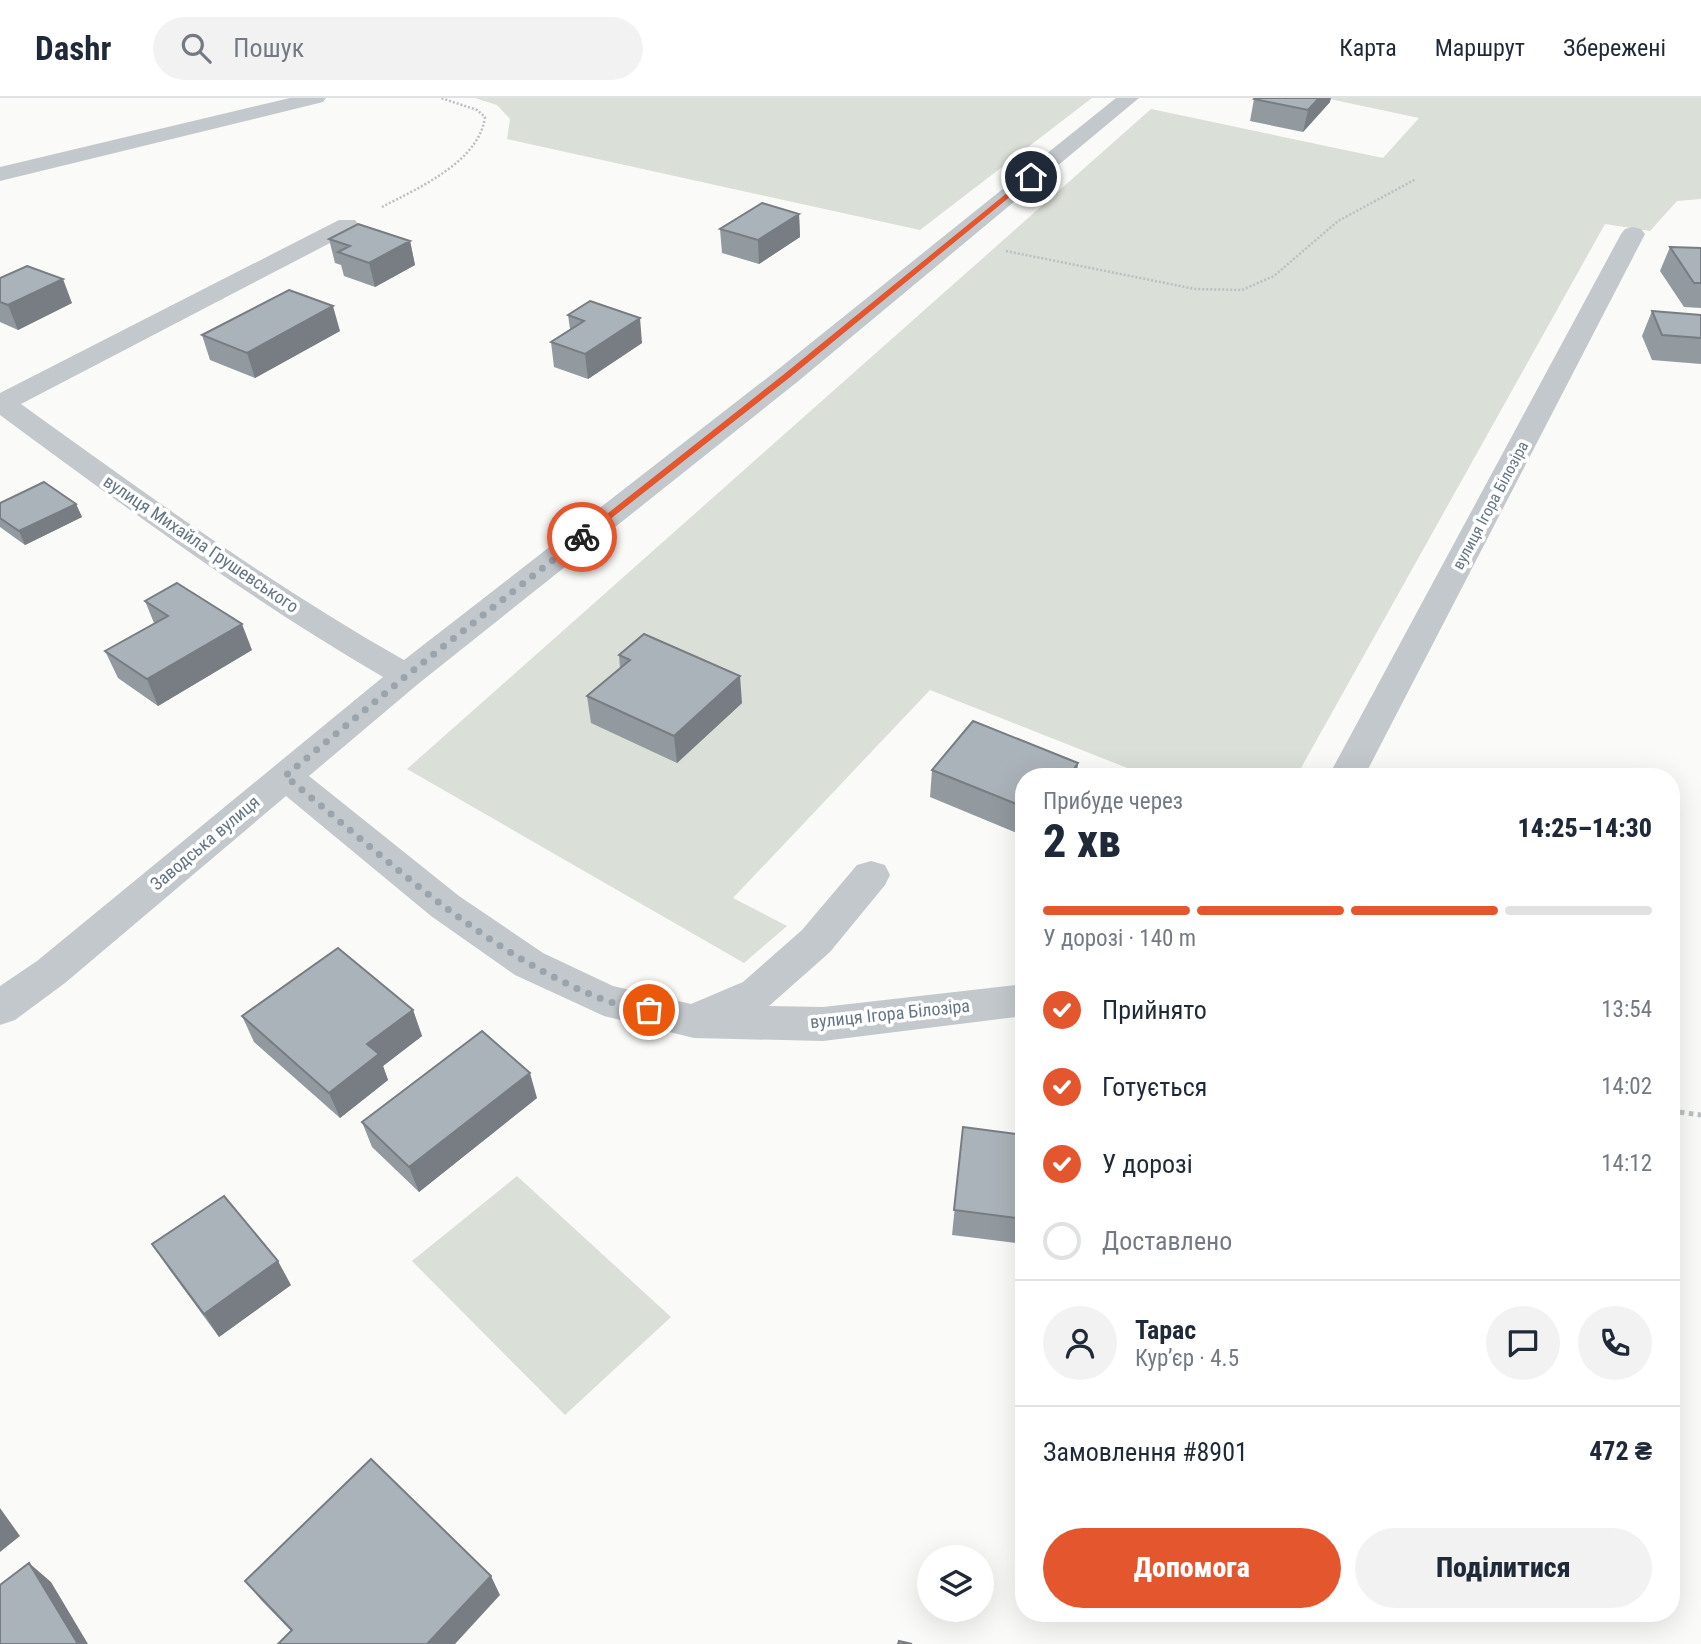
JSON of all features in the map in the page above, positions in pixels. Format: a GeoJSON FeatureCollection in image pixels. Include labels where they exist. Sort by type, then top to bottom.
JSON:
{"type":"FeatureCollection","features":[{"type":"Feature","properties":{"kind":"street"},"geometry":{"type":"LineString","coordinates":[[0,174],[316,98]]}},
{"type":"Feature","properties":{"kind":"street","name":"Заводська вулиця"},"geometry":{"type":"LineString","coordinates":[[0,1008],[51,972],[406,676],[786,377],[1129,98]]}},
{"type":"Feature","properties":{"kind":"street","name":"вулиця Михайла Грушевського"},"geometry":{"type":"LineString","coordinates":[[346,225],[1,402],[189,539],[337,636],[406,676]]}},
{"type":"Feature","properties":{"kind":"street","name":"вулиця Ігора Білозіра"},"geometry":{"type":"LineString","coordinates":[[1351,768],[1633,234]]}},
{"type":"Feature","properties":{"kind":"street","name":"вулиця Ігора Білозіра"},"geometry":{"type":"LineString","coordinates":[[285,776],[446,906],[529,964],[604,1000],[694,1021],[823,1024],[1015,1001]]}},
{"type":"Feature","properties":{"kind":"street"},"geometry":{"type":"LineString","coordinates":[[694,1021],[734,1006],[758,993],[816,941],[871,876]]}},
{"type":"Feature","properties":{"kind":"path"},"geometry":{"type":"LineString","coordinates":[[346,225],[442,173],[480,138],[486,124],[485,117],[477,110],[441,98]]}},
{"type":"Feature","properties":{"kind":"path"},"geometry":{"type":"LineString","coordinates":[[953,240],[1195,289],[1242,289],[1274,276],[1338,221],[1416,179]]}},
{"type":"Feature","properties":{"kind":"path"},"geometry":{"type":"LineString","coordinates":[[1680,1112],[1701,1115]]}},
{"type":"Feature","properties":{"kind":"shaded area"},"geometry":{"type":"Polygon","coordinates":[[[475,98],[1092,98],[920,230],[507,139],[510,119],[497,105],[475,98]]]}},
{"type":"Feature","properties":{"kind":"shaded area"},"geometry":{"type":"Polygon","coordinates":[[[1325,98],[1701,98],[1701,199],[1677,201],[1650,231],[1605,224],[1301,768],[1127,768],[930,690],[733,898],[787,926],[744,963],[407,769],[1151,109],[1383,158],[1419,118],[1325,98]]]}},
{"type":"Feature","properties":{"kind":"shaded area"},"geometry":{"type":"Polygon","coordinates":[[[517,1176],[671,1317],[565,1415],[412,1261],[517,1176]]]}},
{"type":"Feature","properties":{"kind":"building"},"geometry":{"type":"Polygon","coordinates":[[[1255,98],[1319,98],[1308,110],[1255,98]]]}},
{"type":"Feature","properties":{"kind":"building"},"geometry":{"type":"Polygon","coordinates":[[[762,203],[799,214],[758,240],[720,229],[762,203]]]}},
{"type":"Feature","properties":{"kind":"building"},"geometry":{"type":"Polygon","coordinates":[[[358,224],[410,241],[369,263],[338,252],[350,246],[329,239],[358,224]]]}},
{"type":"Feature","properties":{"kind":"building"},"geometry":{"type":"Polygon","coordinates":[[[1670,247],[1701,248],[1701,283],[1694,283],[1670,247]]]}},
{"type":"Feature","properties":{"kind":"building"},"geometry":{"type":"Polygon","coordinates":[[[27,266],[63,279],[8,305],[0,302],[0,278],[27,266]]]}},
{"type":"Feature","properties":{"kind":"building"},"geometry":{"type":"Polygon","coordinates":[[[289,290],[333,306],[247,353],[202,335],[289,290]]]}},
{"type":"Feature","properties":{"kind":"building"},"geometry":{"type":"Polygon","coordinates":[[[590,301],[640,318],[585,354],[551,342],[584,321],[568,315],[590,301]]]}},
{"type":"Feature","properties":{"kind":"building"},"geometry":{"type":"Polygon","coordinates":[[[1652,311],[1701,315],[1701,338],[1662,335],[1652,311]]]}},
{"type":"Feature","properties":{"kind":"building"},"geometry":{"type":"Polygon","coordinates":[[[44,482],[76,504],[19,531],[0,518],[0,503],[44,482]]]}},
{"type":"Feature","properties":{"kind":"building"},"geometry":{"type":"Polygon","coordinates":[[[177,583],[242,624],[147,679],[105,651],[168,616],[145,601],[177,583]]]}},
{"type":"Feature","properties":{"kind":"building"},"geometry":{"type":"Polygon","coordinates":[[[644,634],[740,676],[674,736],[587,696],[630,660],[619,655],[644,634]]]}},
{"type":"Feature","properties":{"kind":"building"},"geometry":{"type":"Polygon","coordinates":[[[973,721],[1078,763],[1074,768],[1015,768],[1015,803],[932,770],[973,721]]]}},
{"type":"Feature","properties":{"kind":"building"},"geometry":{"type":"Polygon","coordinates":[[[338,948],[413,1010],[367,1044],[379,1054],[329,1093],[242,1016],[338,948]]]}},
{"type":"Feature","properties":{"kind":"building"},"geometry":{"type":"Polygon","coordinates":[[[482,1031],[530,1073],[409,1167],[362,1122],[482,1031]]]}},
{"type":"Feature","properties":{"kind":"building"},"geometry":{"type":"Polygon","coordinates":[[[963,1127],[1015,1134],[1015,1218],[954,1210],[963,1127]]]}},
{"type":"Feature","properties":{"kind":"building"},"geometry":{"type":"Polygon","coordinates":[[[224,1196],[278,1261],[204,1314],[152,1244],[224,1196]]]}},
{"type":"Feature","properties":{"kind":"building"},"geometry":{"type":"Polygon","coordinates":[[[371,1459],[491,1576],[427,1644],[278,1644],[292,1630],[245,1581],[371,1459]]]}},
{"type":"Feature","properties":{"kind":"building"},"geometry":{"type":"Polygon","coordinates":[[[29,1563],[78,1644],[0,1644],[0,1585],[29,1563]]]}},
{"type":"Feature","properties":{"kind":"way so far"},"geometry":{"type":"LineString","coordinates":[[582,537],[285,776],[446,906],[529,964],[604,1000],[649,1010]]}},
{"type":"Feature","properties":{"kind":"route"},"geometry":{"type":"LineString","coordinates":[[582,537],[786,377],[1031,177]]}}]}
